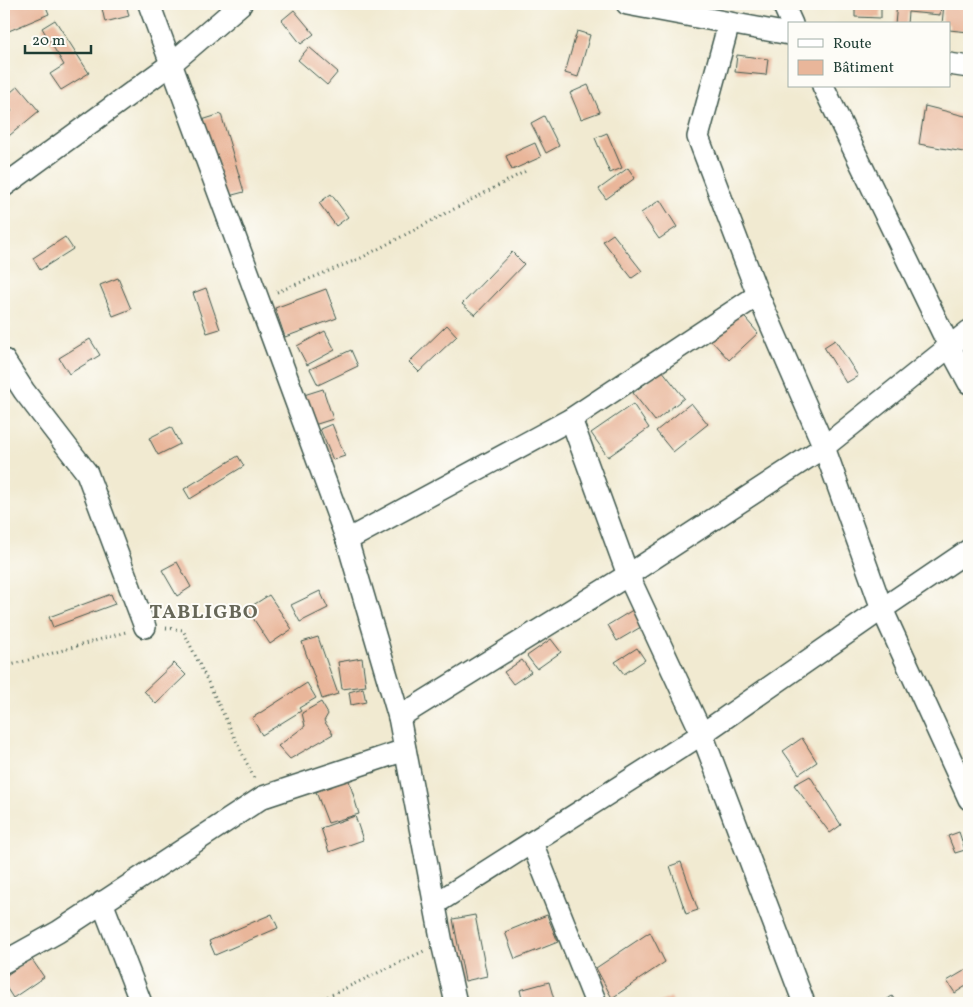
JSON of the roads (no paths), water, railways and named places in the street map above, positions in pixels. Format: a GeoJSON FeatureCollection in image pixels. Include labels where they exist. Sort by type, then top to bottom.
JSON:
{"type":"FeatureCollection","features":[{"type":"Feature","properties":{"kind":"street"},"geometry":{"type":"LineString","coordinates":[[149,4],[347,540],[399,718],[442,943],[456,1003]]}},
{"type":"Feature","properties":{"kind":"street"},"geometry":{"type":"LineString","coordinates":[[4,186],[171,64],[241,4]]}},
{"type":"Feature","properties":{"kind":"street"},"geometry":{"type":"LineString","coordinates":[[627,4],[788,34]]}},
{"type":"Feature","properties":{"kind":"street"},"geometry":{"type":"LineString","coordinates":[[783,4],[791,22]]}},
{"type":"Feature","properties":{"kind":"street"},"geometry":{"type":"LineString","coordinates":[[729,23],[698,137],[758,295],[824,447],[882,609],[969,799]]}},
{"type":"Feature","properties":{"kind":"street"},"geometry":{"type":"LineString","coordinates":[[950,64],[969,67]]}},
{"type":"Feature","properties":{"kind":"street"},"geometry":{"type":"LineString","coordinates":[[824,88],[949,346],[969,383]]}},
{"type":"Feature","properties":{"kind":"street"},"geometry":{"type":"LineString","coordinates":[[347,540],[571,419],[758,295]]}},
{"type":"Feature","properties":{"kind":"street"},"geometry":{"type":"LineString","coordinates":[[399,718],[628,574],[824,447],[969,331]]}},
{"type":"Feature","properties":{"kind":"street"},"geometry":{"type":"LineString","coordinates":[[4,360],[24,391],[88,473],[145,627]]}},
{"type":"Feature","properties":{"kind":"street"},"geometry":{"type":"LineString","coordinates":[[571,419],[628,574],[702,734],[804,1003]]}},
{"type":"Feature","properties":{"kind":"street"},"geometry":{"type":"LineString","coordinates":[[435,904],[702,734],[969,550]]}},
{"type":"Feature","properties":{"kind":"street"},"geometry":{"type":"LineString","coordinates":[[4,962],[58,932],[263,796],[405,750]]}},
{"type":"Feature","properties":{"kind":"street"},"geometry":{"type":"LineString","coordinates":[[532,843],[596,1003]]}},
{"type":"Feature","properties":{"kind":"street"},"geometry":{"type":"LineString","coordinates":[[102,902],[141,1003]]}},
{"type":"Feature","properties":{"kind":"district","name":"TABLIGBO"},"geometry":{"type":"Point","coordinates":[204,613]}}]}
